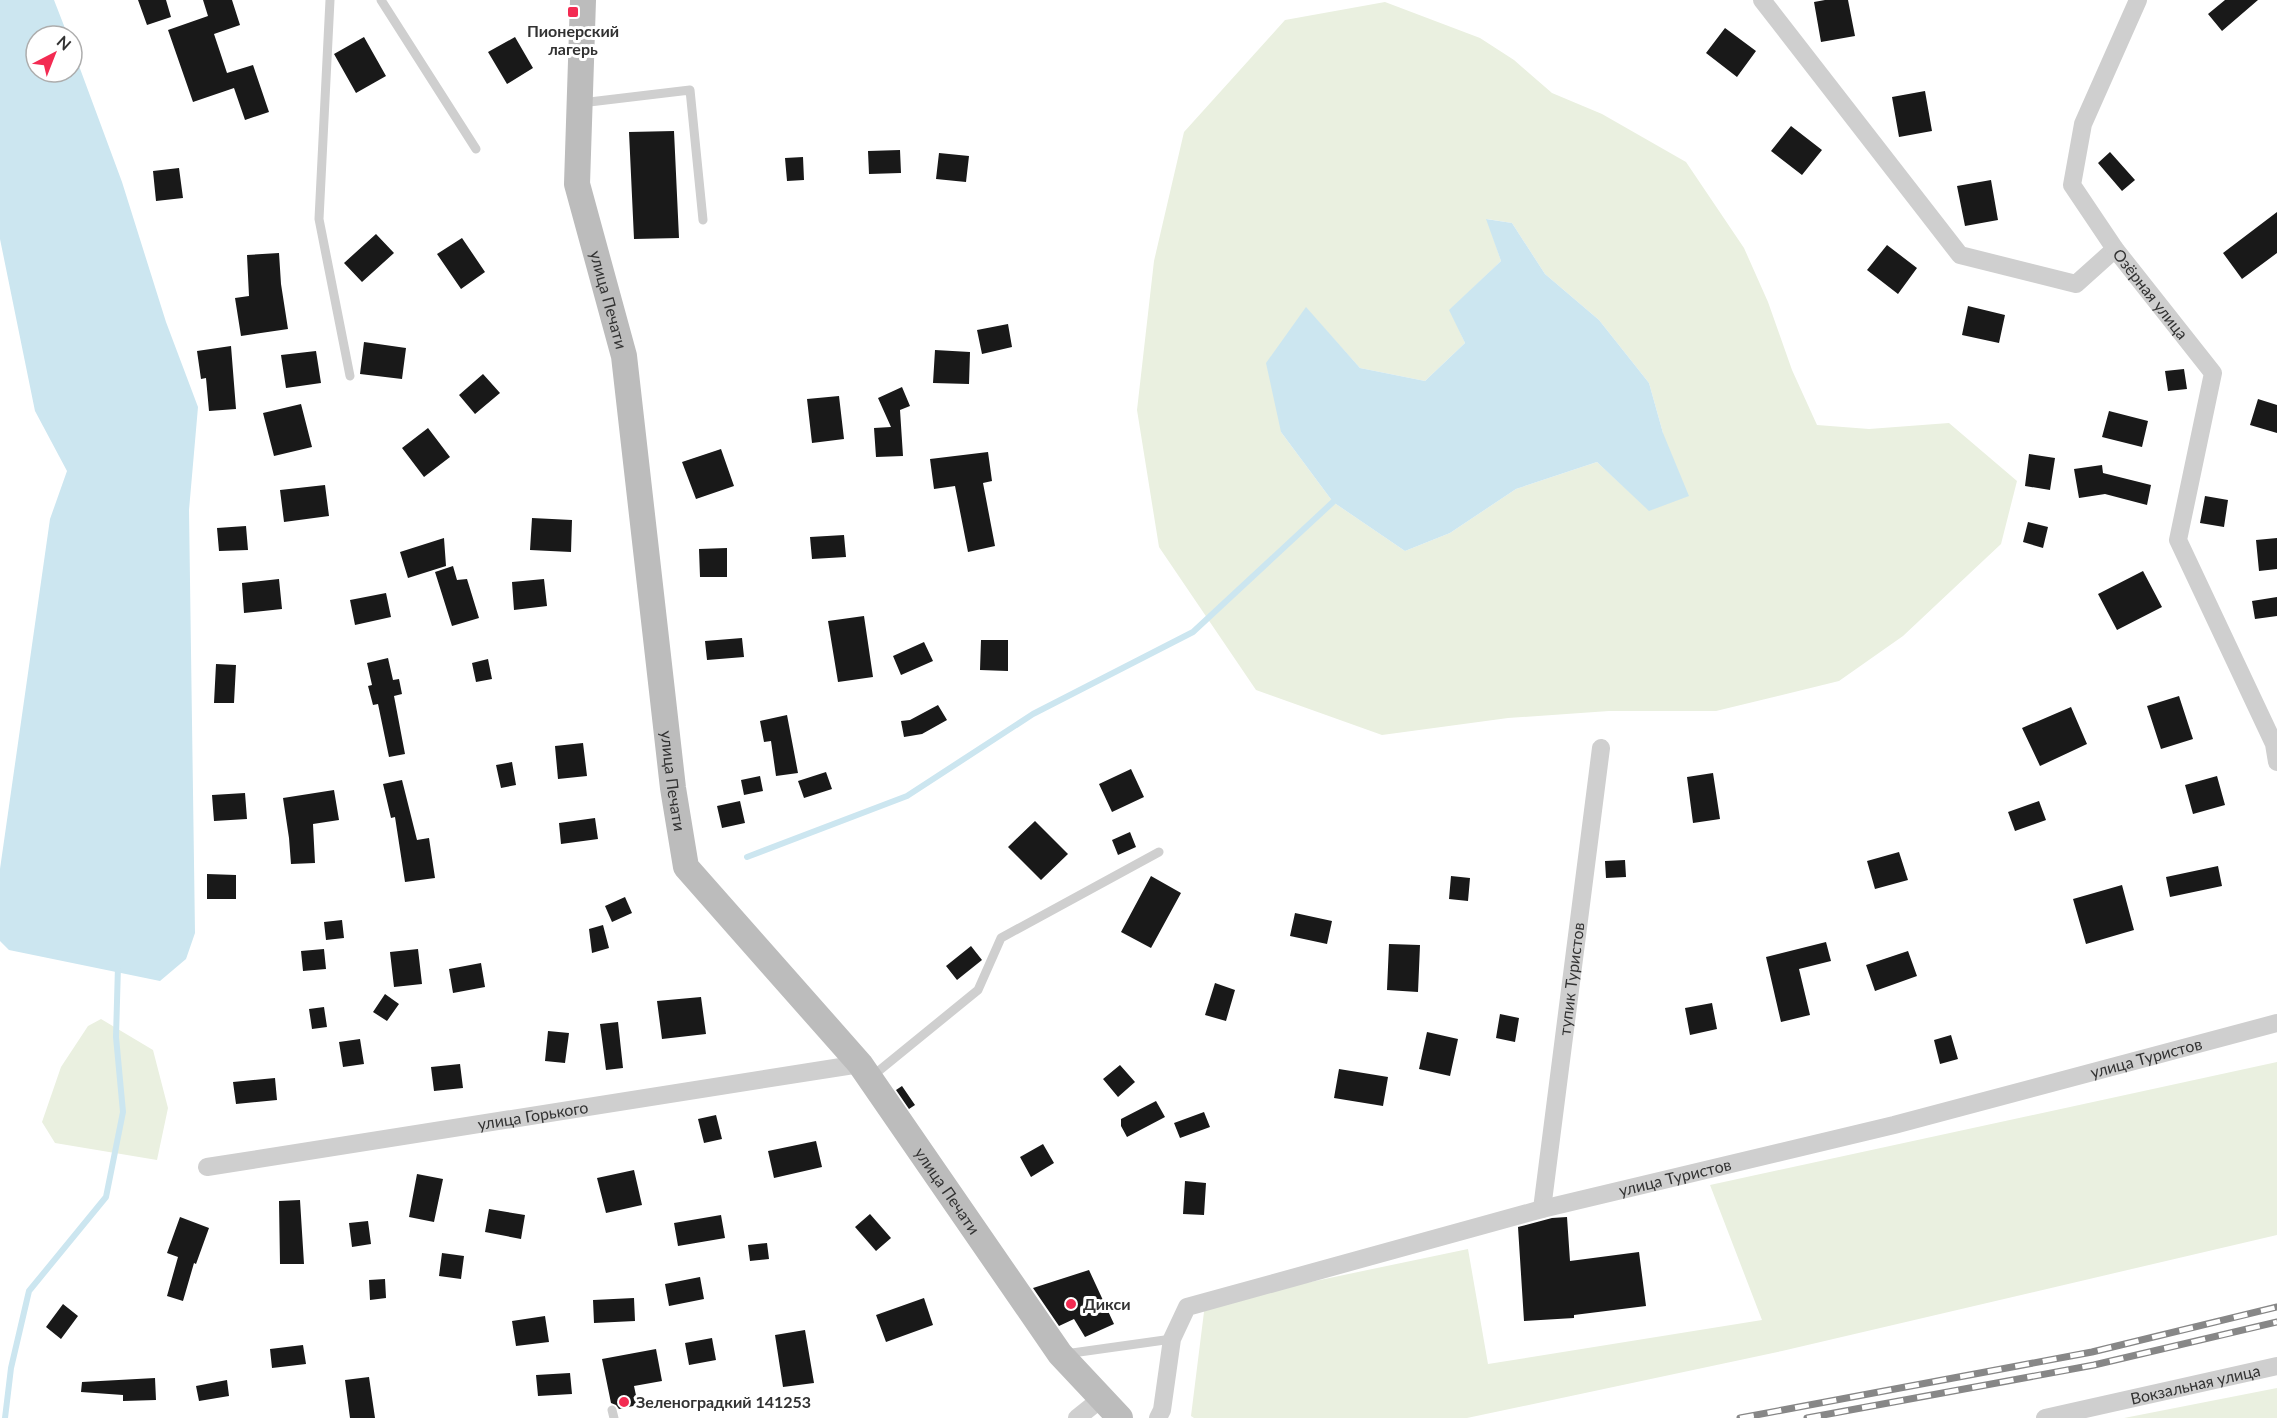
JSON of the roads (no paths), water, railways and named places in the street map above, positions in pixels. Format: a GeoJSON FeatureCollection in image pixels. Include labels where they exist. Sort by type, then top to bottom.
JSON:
{"type":"FeatureCollection","features":[{"type":"Feature","properties":{"kind":"street","name":"улица Печати"},"geometry":{"type":"LineString","coordinates":[[583,0],[577,184],[624,356],[673,788],[686,867],[864,1071],[1060,1354],[1120,1418]]}},
{"type":"Feature","properties":{"kind":"street","name":"Озёрная улица"},"geometry":{"type":"LineString","coordinates":[[1762,0],[1960,255],[2076,284],[2115,249],[2213,373],[2178,540],[2276,749]]}},
{"type":"Feature","properties":{"kind":"street"},"geometry":{"type":"LineString","coordinates":[[2115,249],[2072,185],[2083,124],[2138,0]]}},
{"type":"Feature","properties":{"kind":"street","name":"тупик Туристов"},"geometry":{"type":"LineString","coordinates":[[1542,1209],[1601,748]]}},
{"type":"Feature","properties":{"kind":"street","name":"улица Туристов"},"geometry":{"type":"LineString","coordinates":[[1158,1418],[1162,1410],[1172,1339],[1187,1307],[1542,1209],[1894,1125],[2277,1023]]}},
{"type":"Feature","properties":{"kind":"street","name":"улица Горького"},"geometry":{"type":"LineString","coordinates":[[207,1167],[864,1071]]}},
{"type":"Feature","properties":{"kind":"street","name":"Вокзальная улица"},"geometry":{"type":"LineString","coordinates":[[2045,1418],[2277,1366]]}},
{"type":"Feature","properties":{"kind":"street"},"geometry":{"type":"LineString","coordinates":[[1077,1418],[1102,1398]]}},
{"type":"Feature","properties":{"kind":"lane"},"geometry":{"type":"LineString","coordinates":[[330,0],[319,219],[350,376]]}},
{"type":"Feature","properties":{"kind":"lane"},"geometry":{"type":"LineString","coordinates":[[381,0],[476,149]]}},
{"type":"Feature","properties":{"kind":"lane"},"geometry":{"type":"LineString","coordinates":[[581,104],[690,90],[703,220]]}},
{"type":"Feature","properties":{"kind":"lane"},"geometry":{"type":"LineString","coordinates":[[864,1071],[978,990],[1001,938],[1159,852]]}},
{"type":"Feature","properties":{"kind":"lane"},"geometry":{"type":"LineString","coordinates":[[1060,1354],[1172,1339]]}},
{"type":"Feature","properties":{"kind":"water"},"geometry":{"type":"Polygon","coordinates":[[[0,0],[54,0],[63,24],[24,24],[24,84],[84,84],[84,79],[122,182],[166,322],[198,407],[189,510],[195,933],[186,959],[160,981],[9,950],[0,941],[0,869],[50,519],[67,471],[35,411],[0,239],[0,0]]]}},
{"type":"Feature","properties":{"kind":"water"},"geometry":{"type":"Polygon","coordinates":[[[1486,219],[1512,223],[1545,274],[1599,320],[1649,383],[1663,433],[1689,496],[1649,511],[1597,462],[1516,489],[1450,533],[1405,551],[1333,502],[1281,432],[1266,363],[1306,307],[1360,368],[1425,381],[1465,343],[1449,310],[1501,261],[1486,219]]]}},
{"type":"Feature","properties":{"kind":"waterway"},"geometry":{"type":"LineString","coordinates":[[747,857],[907,796],[1033,714],[1193,632],[1333,502]]}},
{"type":"Feature","properties":{"kind":"waterway"},"geometry":{"type":"LineString","coordinates":[[5,1418],[11,1368],[29,1291],[106,1197],[123,1112],[116,1037],[118,966]]}},
{"type":"Feature","properties":{"kind":"railway"},"geometry":{"type":"LineString","coordinates":[[1740,1418],[2092,1352],[2277,1307]]}},
{"type":"Feature","properties":{"kind":"railway"},"geometry":{"type":"LineString","coordinates":[[1807,1418],[2094,1365],[2277,1322]]}},
{"type":"Feature","properties":{"kind":"place","name":"Пионерский лагерь"},"geometry":{"type":"Point","coordinates":[573,12]}},
{"type":"Feature","properties":{"kind":"place","name":"Дикси"},"geometry":{"type":"Point","coordinates":[1071,1304]}},
{"type":"Feature","properties":{"kind":"place","name":"Зеленоградкий 141253"},"geometry":{"type":"Point","coordinates":[624,1402]}}]}
